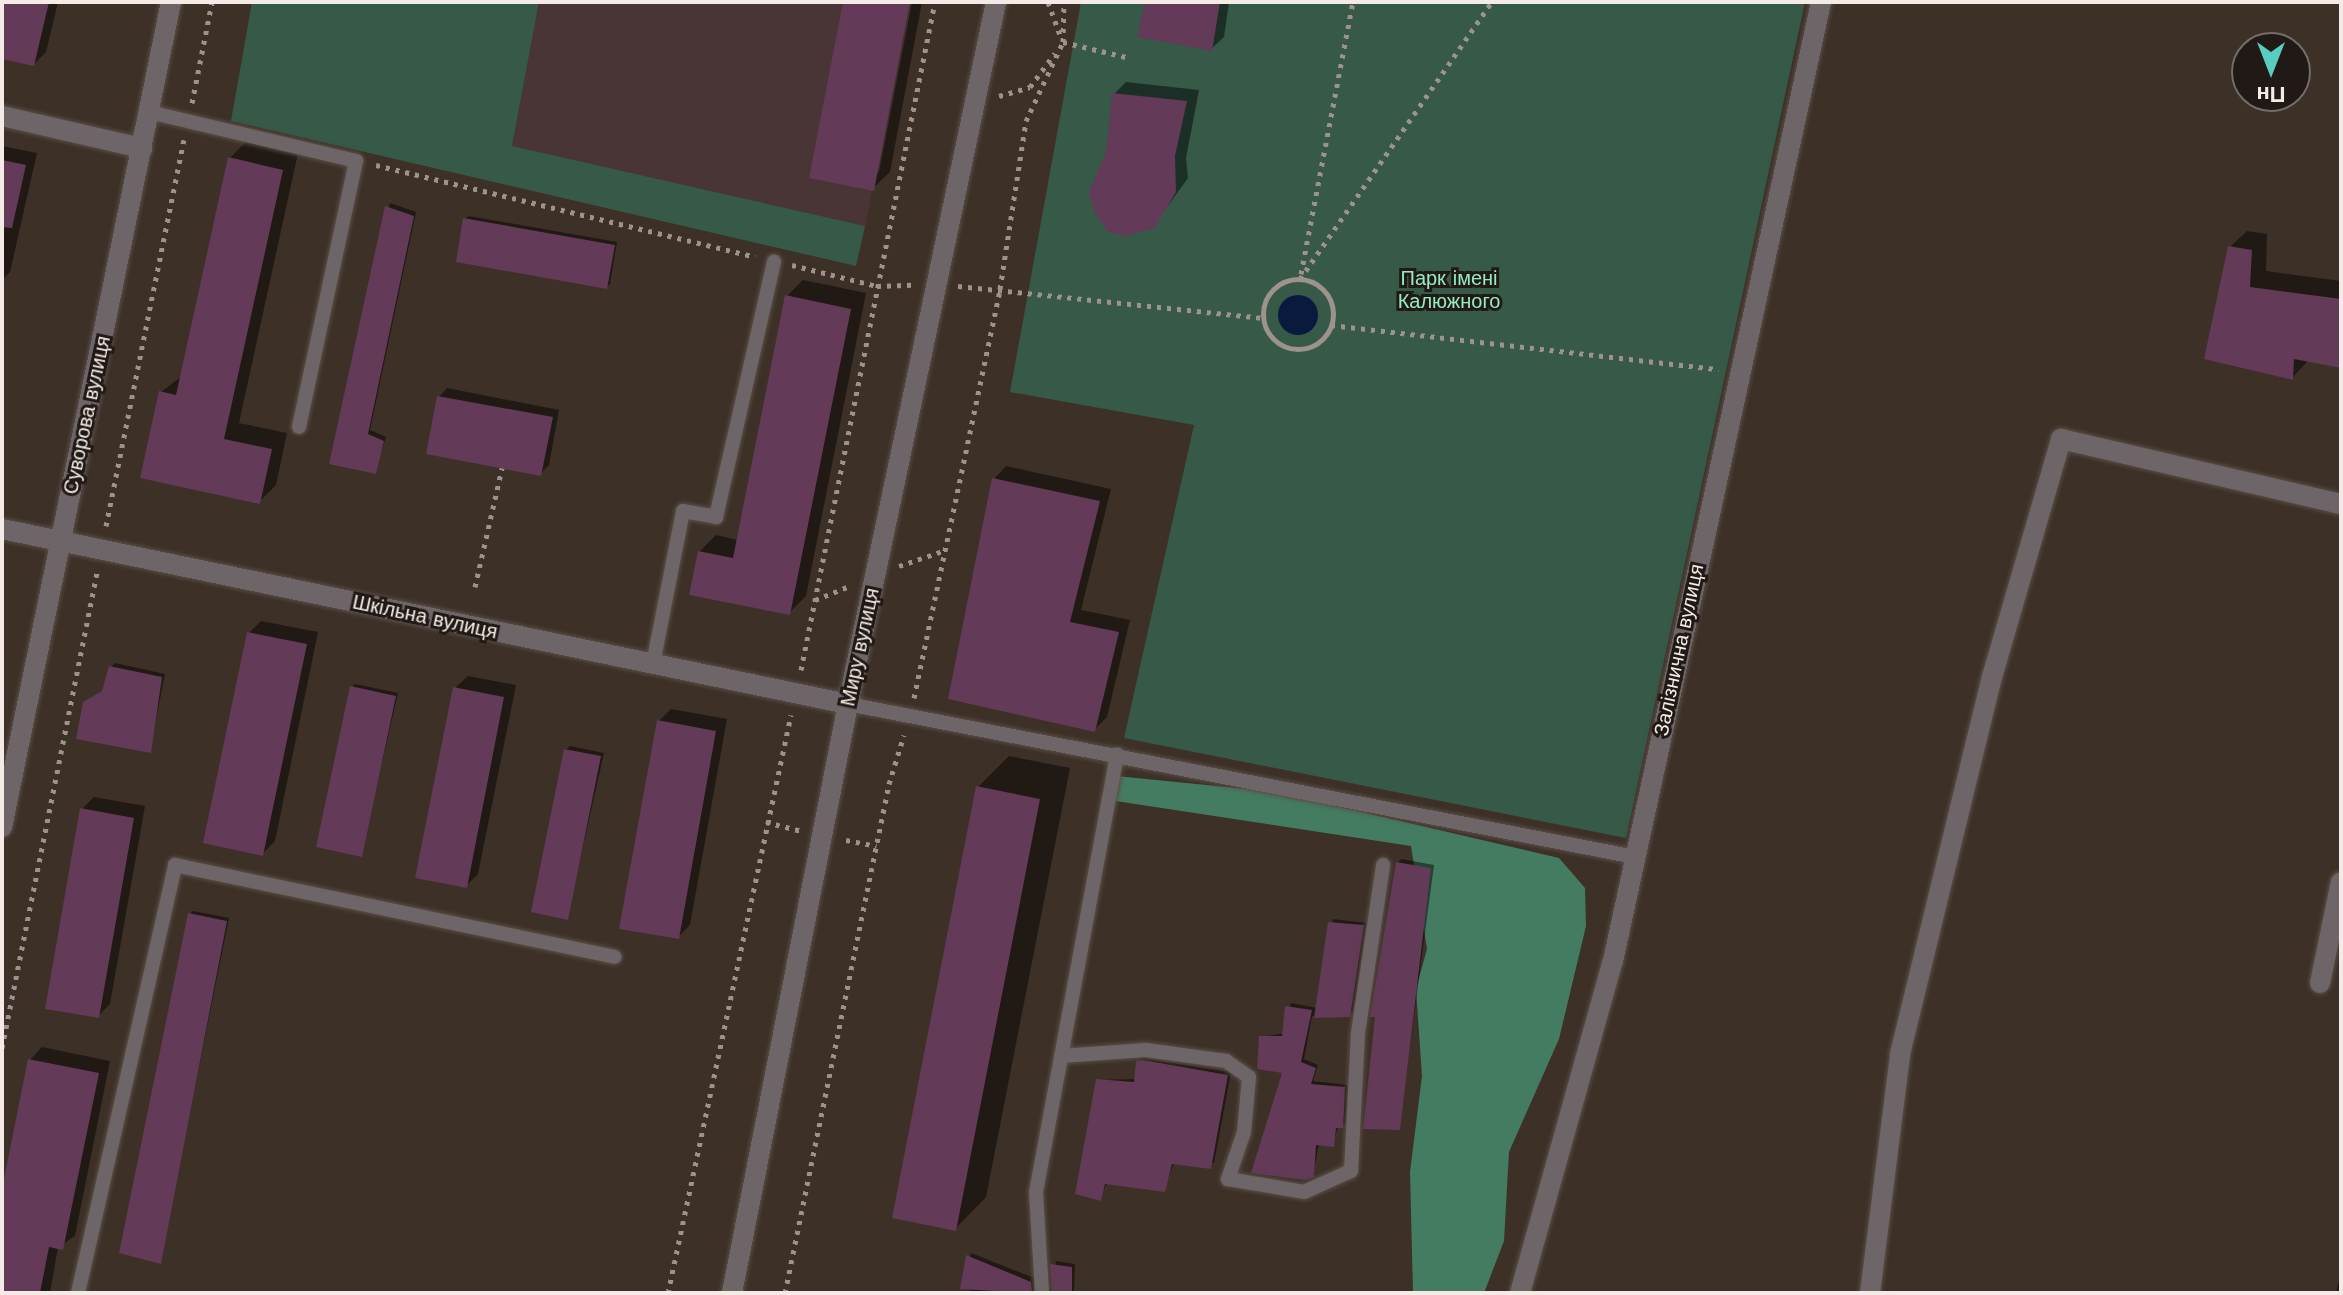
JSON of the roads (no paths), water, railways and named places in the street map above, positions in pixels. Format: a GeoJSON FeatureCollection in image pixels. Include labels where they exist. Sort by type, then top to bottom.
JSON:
{"type":"FeatureCollection","features":[{"type":"Feature","properties":{"kind":"street","name":"Суворова вулиця"},"geometry":{"type":"LineString","coordinates":[[2,827],[171,2]]}},
{"type":"Feature","properties":{"kind":"street","name":"Миру вулиця"},"geometry":{"type":"LineString","coordinates":[[735,1292],[848,704],[996,2]]}},
{"type":"Feature","properties":{"kind":"street","name":"Залізнична вулиця"},"geometry":{"type":"LineString","coordinates":[[1520,1293],[1613,961],[1821,2]]}},
{"type":"Feature","properties":{"kind":"street"},"geometry":{"type":"LineString","coordinates":[[2,116],[142,148]]}},
{"type":"Feature","properties":{"kind":"street"},"geometry":{"type":"LineString","coordinates":[[1870,1293],[1900,1054],[1992,677],[2061,439],[2341,504]]}},
{"type":"Feature","properties":{"kind":"street","name":"Шкільна вулиця"},"geometry":{"type":"LineString","coordinates":[[2,529],[848,704]]}},
{"type":"Feature","properties":{"kind":"street"},"geometry":{"type":"LineString","coordinates":[[2320,983],[2341,882]]}},
{"type":"Feature","properties":{"kind":"lane"},"geometry":{"type":"LineString","coordinates":[[149,112],[356,161],[299,427]]}},
{"type":"Feature","properties":{"kind":"lane"},"geometry":{"type":"LineString","coordinates":[[653,664],[683,511],[716,517],[774,261]]}},
{"type":"Feature","properties":{"kind":"lane"},"geometry":{"type":"LineString","coordinates":[[848,704],[1635,857]]}},
{"type":"Feature","properties":{"kind":"lane"},"geometry":{"type":"LineString","coordinates":[[1042,1293],[1036,1192],[1117,754]]}},
{"type":"Feature","properties":{"kind":"lane"},"geometry":{"type":"LineString","coordinates":[[78,1293],[175,865],[614,957]]}},
{"type":"Feature","properties":{"kind":"lane"},"geometry":{"type":"LineString","coordinates":[[1061,1056],[1146,1050],[1226,1061],[1249,1077],[1244,1132],[1228,1179],[1304,1192],[1351,1171],[1358,1033],[1383,865]]}},
{"type":"Feature","properties":{"kind":"water"},"geometry":{"type":"Polygon","coordinates":[[[1298,295],[1312,301],[1318,315],[1312,329],[1298,335],[1284,329],[1278,315],[1284,301],[1298,295]]]}},
{"type":"Feature","properties":{"kind":"park label","name":"Парк імені Калюжного"},"geometry":{"type":"Point","coordinates":[1449,290]}}]}
